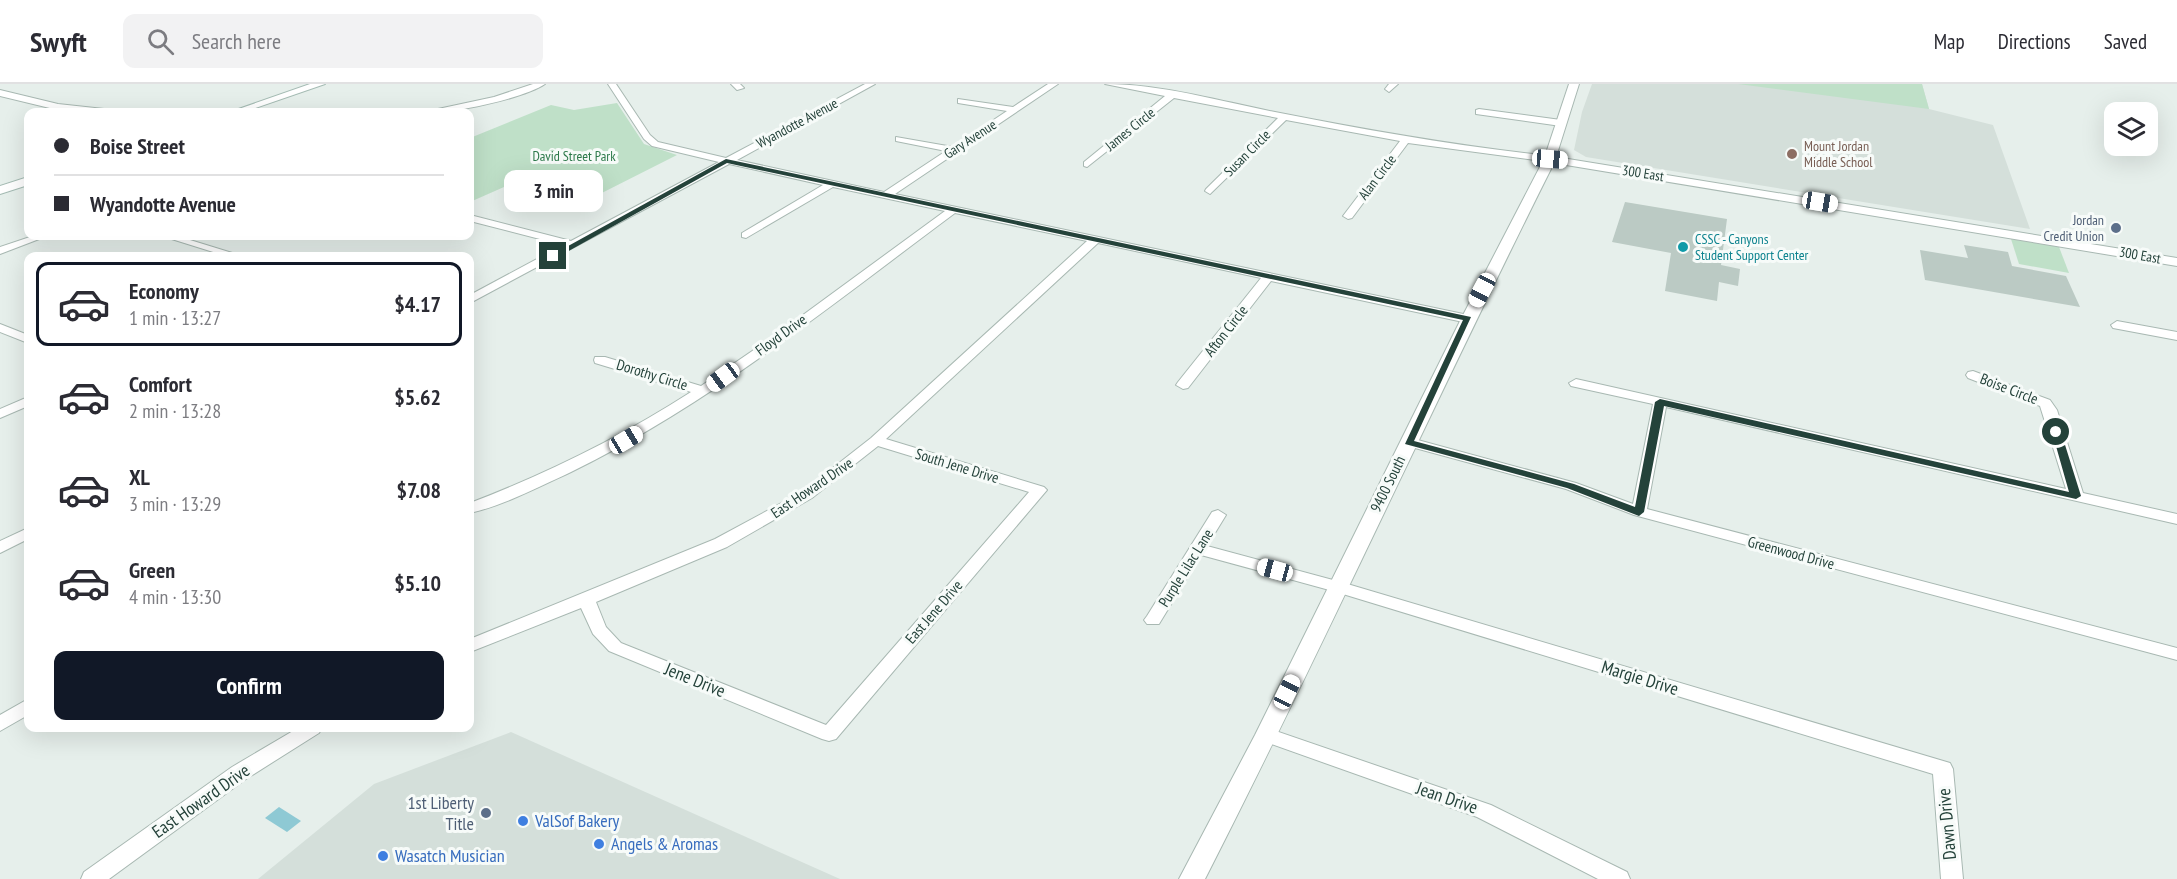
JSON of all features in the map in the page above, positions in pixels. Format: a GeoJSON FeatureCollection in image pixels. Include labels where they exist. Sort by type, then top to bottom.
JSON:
{"type":"FeatureCollection","features":[{"type":"Feature","properties":{"kind":"street"},"geometry":{"type":"LineString","coordinates":[[247,108],[321,84]]}},
{"type":"Feature","properties":{"kind":"street"},"geometry":{"type":"LineString","coordinates":[[449,108],[485,101],[541,84]]}},
{"type":"Feature","properties":{"kind":"street"},"geometry":{"type":"LineString","coordinates":[[612,84],[647,137],[655,144],[675,150],[1468,319]]}},
{"type":"Feature","properties":{"kind":"street","name":"Wyandotte Avenue"},"geometry":{"type":"LineString","coordinates":[[474,298],[871,84]]}},
{"type":"Feature","properties":{"kind":"street","name":"Gary Avenue"},"geometry":{"type":"LineString","coordinates":[[886,195],[1054,84]]}},
{"type":"Feature","properties":{"kind":"street","name":"300 East"},"geometry":{"type":"LineString","coordinates":[[1114,84],[1406,139],[1550,159],[2177,262]]}},
{"type":"Feature","properties":{"kind":"street","name":"9400 South"},"geometry":{"type":"LineString","coordinates":[[1192,879],[1267,735],[1468,319],[1550,159],[1574,84]]}},
{"type":"Feature","properties":{"kind":"street"},"geometry":{"type":"LineString","coordinates":[[0,93],[64,108]]}},
{"type":"Feature","properties":{"kind":"street","name":"James Circle"},"geometry":{"type":"LineString","coordinates":[[1087,164],[1173,94]]}},
{"type":"Feature","properties":{"kind":"street"},"geometry":{"type":"LineString","coordinates":[[961,101],[1014,110]]}},
{"type":"Feature","properties":{"kind":"street"},"geometry":{"type":"LineString","coordinates":[[1479,112],[1561,123]]}},
{"type":"Feature","properties":{"kind":"street","name":"Susan Circle"},"geometry":{"type":"LineString","coordinates":[[1210,191],[1285,116]]}},
{"type":"Feature","properties":{"kind":"street"},"geometry":{"type":"LineString","coordinates":[[899,139],[955,150]]}},
{"type":"Feature","properties":{"kind":"street","name":"Alan Circle"},"geometry":{"type":"LineString","coordinates":[[1347,216],[1406,139]]}},
{"type":"Feature","properties":{"kind":"street"},"geometry":{"type":"LineString","coordinates":[[0,190],[24,182]]}},
{"type":"Feature","properties":{"kind":"street"},"geometry":{"type":"LineString","coordinates":[[746,235],[831,184]]}},
{"type":"Feature","properties":{"kind":"street","name":"Floyd Drive"},"geometry":{"type":"LineString","coordinates":[[474,506],[532,484],[606,450],[704,391],[954,209]]}},
{"type":"Feature","properties":{"kind":"street"},"geometry":{"type":"LineString","coordinates":[[474,219],[574,245]]}},
{"type":"Feature","properties":{"kind":"street","name":"East Howard Drive"},"geometry":{"type":"LineString","coordinates":[[474,644],[669,566],[764,521],[807,495],[876,441],[1096,239]]}},
{"type":"Feature","properties":{"kind":"street"},"geometry":{"type":"LineString","coordinates":[[0,251],[31,240]]}},
{"type":"Feature","properties":{"kind":"street"},"geometry":{"type":"LineString","coordinates":[[181,240],[222,252]]}},
{"type":"Feature","properties":{"kind":"street","name":"Afton Circle"},"geometry":{"type":"LineString","coordinates":[[1183,385],[1269,276]]}},
{"type":"Feature","properties":{"kind":"street"},"geometry":{"type":"LineString","coordinates":[[2117,325],[2177,336]]}},
{"type":"Feature","properties":{"kind":"street"},"geometry":{"type":"LineString","coordinates":[[0,328],[24,337]]}},
{"type":"Feature","properties":{"kind":"street","name":"Dorothy Circle"},"geometry":{"type":"LineString","coordinates":[[600,360],[704,391]]}},
{"type":"Feature","properties":{"kind":"street","name":"Boise Circle"},"geometry":{"type":"LineString","coordinates":[[1973,375],[2045,403],[2050,410],[2076,496]]}},
{"type":"Feature","properties":{"kind":"street"},"geometry":{"type":"LineString","coordinates":[[1576,383],[2177,519]]}},
{"type":"Feature","properties":{"kind":"street"},"geometry":{"type":"LineString","coordinates":[[1639,512],[1660,402]]}},
{"type":"Feature","properties":{"kind":"street"},"geometry":{"type":"LineString","coordinates":[[0,414],[24,403]]}},
{"type":"Feature","properties":{"kind":"street","name":"South Jene Drive"},"geometry":{"type":"LineString","coordinates":[[876,441],[1039,490]]}},
{"type":"Feature","properties":{"kind":"street","name":"Greenwood Drive"},"geometry":{"type":"LineString","coordinates":[[1409,442],[1571,486],[1639,512],[2177,654]]}},
{"type":"Feature","properties":{"kind":"street","name":"East Jene Drive"},"geometry":{"type":"LineString","coordinates":[[829,734],[1039,490]]}},
{"type":"Feature","properties":{"kind":"street","name":"Purple Lilac Lane"},"geometry":{"type":"LineString","coordinates":[[1153,620],[1218,515]]}},
{"type":"Feature","properties":{"kind":"street"},"geometry":{"type":"LineString","coordinates":[[0,548],[24,535]]}},
{"type":"Feature","properties":{"kind":"street","name":"Margie Drive"},"geometry":{"type":"LineString","coordinates":[[1198,549],[1338,587],[1943,769]]}},
{"type":"Feature","properties":{"kind":"street","name":"Jene Drive"},"geometry":{"type":"LineString","coordinates":[[586,599],[599,630],[615,647],[829,734]]}},
{"type":"Feature","properties":{"kind":"street"},"geometry":{"type":"LineString","coordinates":[[0,724],[24,709]]}},
{"type":"Feature","properties":{"kind":"street","name":"East Howard Drive"},"geometry":{"type":"LineString","coordinates":[[92,879],[239,773],[306,732]]}},
{"type":"Feature","properties":{"kind":"street","name":"Jean Drive"},"geometry":{"type":"LineString","coordinates":[[1267,735],[1484,811],[1619,879]]}},
{"type":"Feature","properties":{"kind":"street","name":"Dawn Drive"},"geometry":{"type":"LineString","coordinates":[[1943,769],[1952,879]]}},
{"type":"Feature","properties":{"kind":"shaded area","name":"Mount Jordan Middle School"},"geometry":{"type":"Polygon","coordinates":[[[1592,84],[1922,84],[1929,109],[1993,125],[2030,229],[1586,157],[1574,150],[1582,112],[1592,84]]]}},
{"type":"Feature","properties":{"kind":"shaded area"},"geometry":{"type":"Polygon","coordinates":[[[511,732],[840,879],[258,879],[374,784],[511,732]]]}},
{"type":"Feature","properties":{"kind":"green space"},"geometry":{"type":"Polygon","coordinates":[[[1738,84],[1922,84],[1929,109],[1738,84]]]}},
{"type":"Feature","properties":{"kind":"green space","name":"David Street Park"},"geometry":{"type":"Polygon","coordinates":[[[617,103],[644,144],[677,155],[580,204],[504,187],[474,200],[474,136],[551,105],[574,110],[617,103]]]}},
{"type":"Feature","properties":{"kind":"green space"},"geometry":{"type":"Polygon","coordinates":[[[2011,239],[2059,247],[2069,273],[2019,264],[2011,239]]]}},
{"type":"Feature","properties":{"kind":"water"},"geometry":{"type":"Polygon","coordinates":[[[279,807],[301,821],[287,832],[265,818],[279,807]]]}},
{"type":"Feature","properties":{"kind":"building","name":"CSSC - Canyons Student Support Center"},"geometry":{"type":"Polygon","coordinates":[[[1625,202],[1727,219],[1721,265],[1740,269],[1738,286],[1719,282],[1717,301],[1665,291],[1671,253],[1612,242],[1625,202]]]}},
{"type":"Feature","properties":{"kind":"building"},"geometry":{"type":"Polygon","coordinates":[[[1964,245],[2008,252],[2012,266],[2066,276],[2080,307],[1925,280],[1920,250],[1968,258],[1964,245]]]}},
{"type":"Feature","properties":{"kind":"place","name":"Mount Jordan Middle School"},"geometry":{"type":"Point","coordinates":[1792,154]}},
{"type":"Feature","properties":{"kind":"place","name":"Jordan Credit Union"},"geometry":{"type":"Point","coordinates":[2116,228]}},
{"type":"Feature","properties":{"kind":"place","name":"CSSC - Canyons Student Support Center"},"geometry":{"type":"Point","coordinates":[1683,247]}},
{"type":"Feature","properties":{"kind":"place","name":"1st Liberty Title"},"geometry":{"type":"Point","coordinates":[486,813]}},
{"type":"Feature","properties":{"kind":"place","name":"ValSof Bakery"},"geometry":{"type":"Point","coordinates":[523,821]}},
{"type":"Feature","properties":{"kind":"place","name":"Angels & Aromas"},"geometry":{"type":"Point","coordinates":[599,844]}},
{"type":"Feature","properties":{"kind":"place","name":"Wasatch Musician"},"geometry":{"type":"Point","coordinates":[383,856]}},
{"type":"Feature","properties":{"kind":"route"},"geometry":{"type":"LineString","coordinates":[[553,256],[726,161],[1468,319],[1409,442],[1571,486],[1639,512],[1660,402],[2076,496],[2056,432]]}}]}
